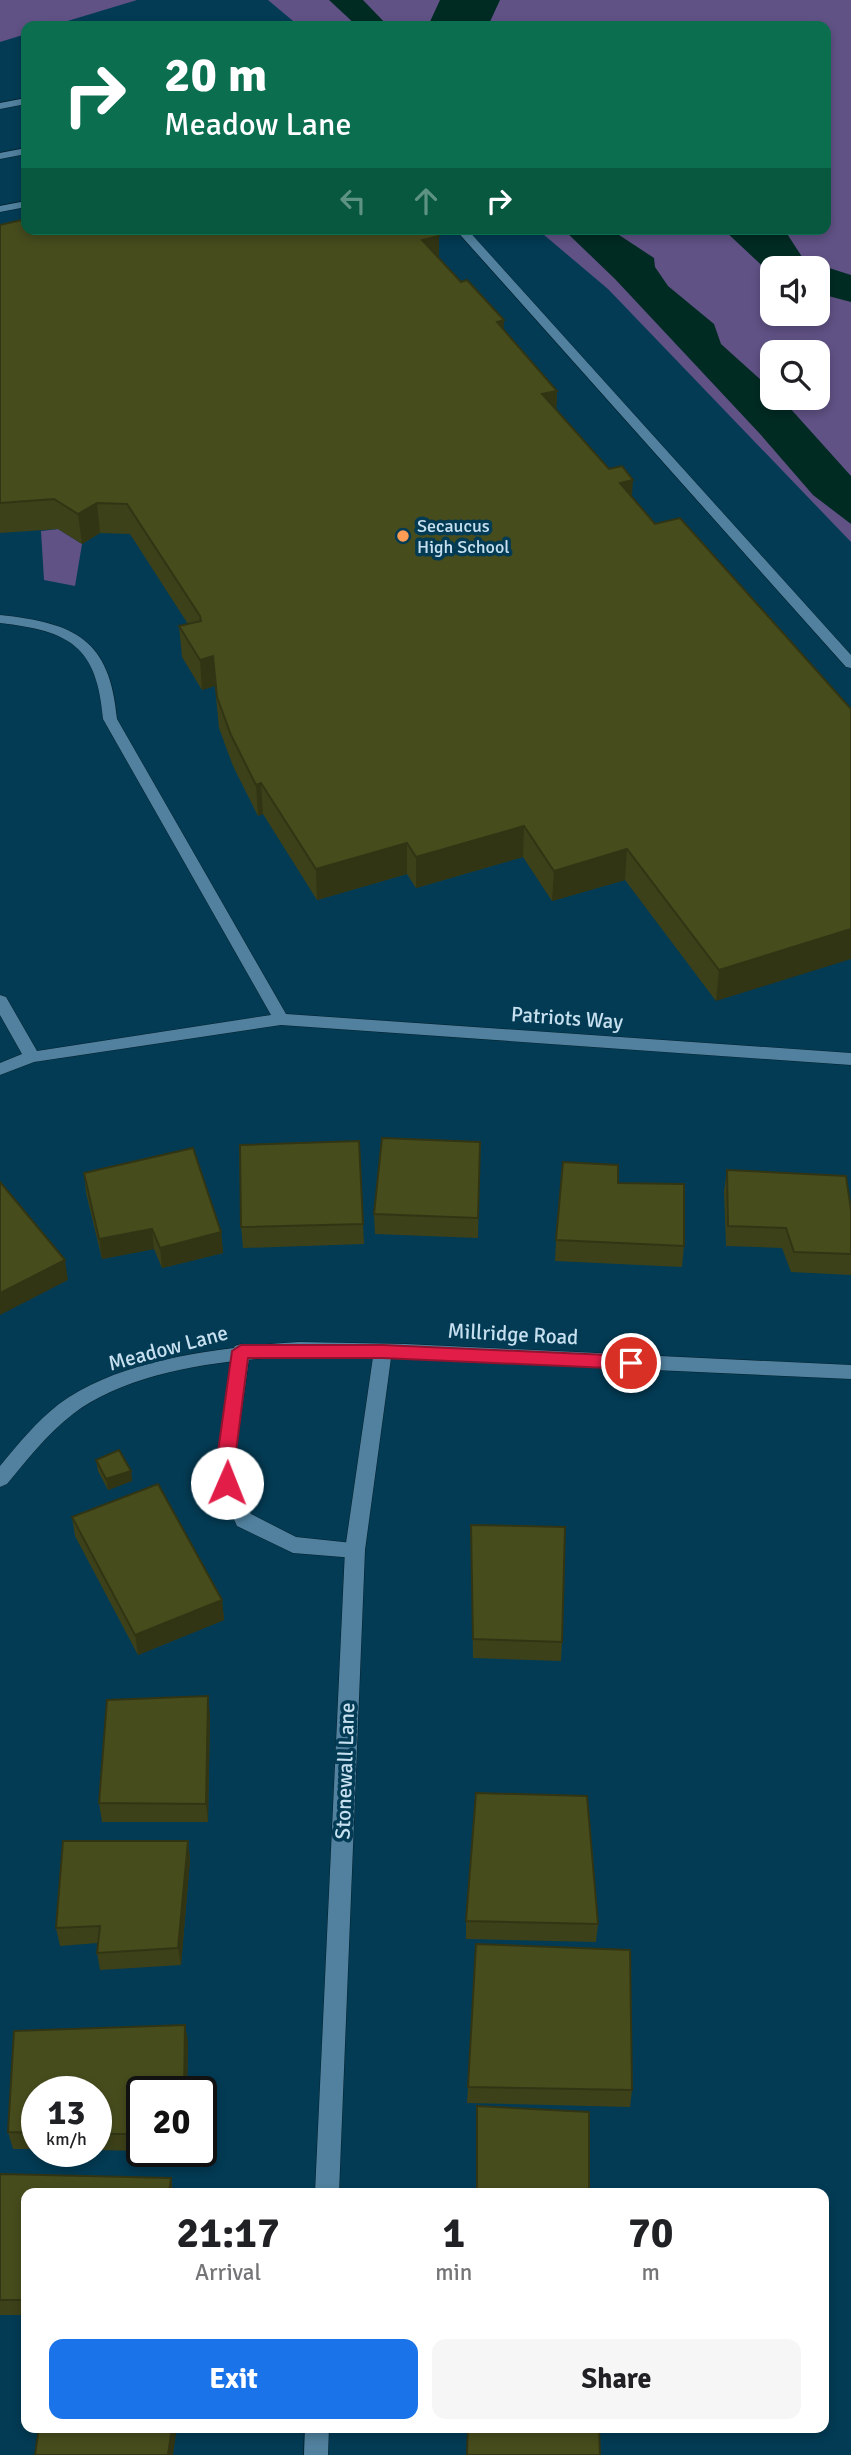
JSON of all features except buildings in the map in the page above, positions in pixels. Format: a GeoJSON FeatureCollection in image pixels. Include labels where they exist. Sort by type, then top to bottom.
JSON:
{"type":"FeatureCollection","features":[{"type":"Feature","properties":{"kind":"street"},"geometry":{"type":"LineString","coordinates":[[0,106],[21,102]]}},
{"type":"Feature","properties":{"kind":"street"},"geometry":{"type":"LineString","coordinates":[[0,156],[21,152]]}},
{"type":"Feature","properties":{"kind":"street"},"geometry":{"type":"LineString","coordinates":[[0,209],[21,205]]}},
{"type":"Feature","properties":{"kind":"street"},"geometry":{"type":"LineString","coordinates":[[466,235],[851,664]]}},
{"type":"Feature","properties":{"kind":"street"},"geometry":{"type":"LineString","coordinates":[[0,619],[50,625],[89,647],[110,690],[110,719],[281,1019]]}},
{"type":"Feature","properties":{"kind":"street"},"geometry":{"type":"LineString","coordinates":[[0,1001],[32,1057]]}},
{"type":"Feature","properties":{"kind":"street","name":"Patriots Way"},"geometry":{"type":"LineString","coordinates":[[0,1069],[32,1057],[281,1019],[851,1059]]}},
{"type":"Feature","properties":{"kind":"street"},"geometry":{"type":"LineString","coordinates":[[241,1351],[226,1459],[227,1483],[244,1520],[293,1545],[355,1550]]}},
{"type":"Feature","properties":{"kind":"street","name":"Meadow Lane"},"geometry":{"type":"LineString","coordinates":[[0,1479],[51,1422],[90,1394],[133,1376],[241,1351],[383,1351]]}},
{"type":"Feature","properties":{"kind":"street","name":"Millridge Road"},"geometry":{"type":"LineString","coordinates":[[383,1351],[851,1372]]}},
{"type":"Feature","properties":{"kind":"street","name":"Stonewall Lane"},"geometry":{"type":"LineString","coordinates":[[327,2188],[355,1550],[383,1351]]}},
{"type":"Feature","properties":{"kind":"street"},"geometry":{"type":"LineString","coordinates":[[316,2455],[317,2433]]}},
{"type":"Feature","properties":{"kind":"shaded area"},"geometry":{"type":"Polygon","coordinates":[[[0,0],[137,0],[68,21],[21,21],[21,36],[0,42],[0,0]]]}},
{"type":"Feature","properties":{"kind":"shaded area"},"geometry":{"type":"Polygon","coordinates":[[[268,0],[851,0],[851,542],[608,289],[544,235],[831,235],[831,21],[293,21],[268,0]]]}},
{"type":"Feature","properties":{"kind":"shaded area"},"geometry":{"type":"Polygon","coordinates":[[[329,0],[363,0],[383,21],[352,21],[329,0]]]}},
{"type":"Feature","properties":{"kind":"shaded area"},"geometry":{"type":"Polygon","coordinates":[[[440,0],[500,0],[490,21],[430,21],[440,0]]]}},
{"type":"Feature","properties":{"kind":"shaded area"},"geometry":{"type":"Polygon","coordinates":[[[569,235],[619,235],[654,258],[655,267],[668,286],[714,324],[721,344],[760,379],[760,410],[792,410],[851,476],[851,524],[813,495],[761,435],[615,279],[569,235]]]}},
{"type":"Feature","properties":{"kind":"shaded area"},"geometry":{"type":"Polygon","coordinates":[[[729,235],[788,235],[801,256],[760,256],[760,264],[729,235]]]}},
{"type":"Feature","properties":{"kind":"shaded area"},"geometry":{"type":"Polygon","coordinates":[[[830,268],[851,275],[851,302],[830,296],[830,268]]]}},
{"type":"Feature","properties":{"kind":"shaded area"},"geometry":{"type":"Polygon","coordinates":[[[58,529],[82,544],[75,586],[44,580],[41,531],[58,529]]]}},
{"type":"Feature","properties":{"kind":"place","name":"Secaucus High School"},"geometry":{"type":"Point","coordinates":[403,536]}},
{"type":"Feature","properties":{"kind":"route"},"geometry":{"type":"LineString","coordinates":[[227,1483],[226,1459],[241,1351],[383,1351],[631,1363]]}}]}
